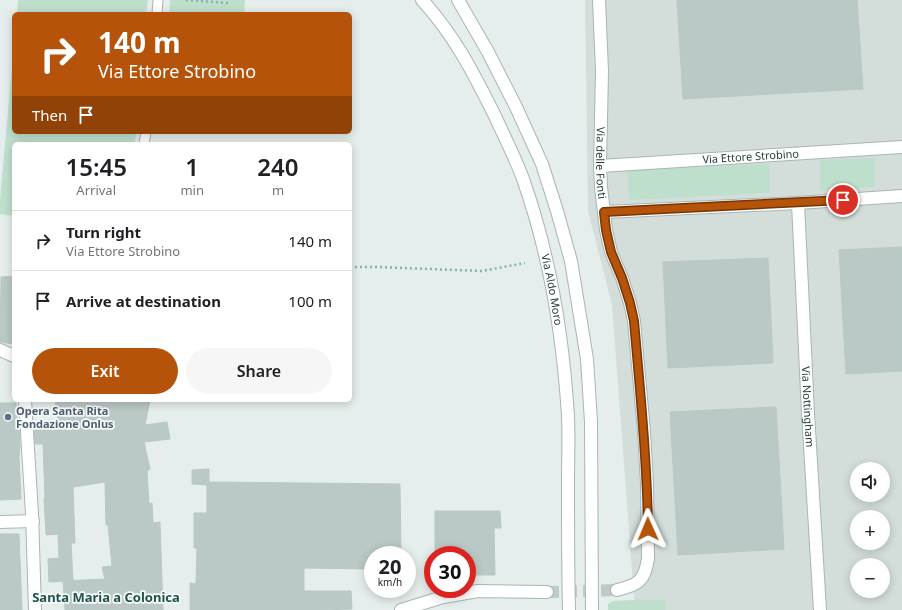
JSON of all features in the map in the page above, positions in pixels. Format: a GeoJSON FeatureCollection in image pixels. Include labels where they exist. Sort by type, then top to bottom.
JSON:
{"type":"FeatureCollection","features":[{"type":"Feature","properties":{"kind":"street","name":"Via Aldo Moro"},"geometry":{"type":"LineString","coordinates":[[422,0],[436,15],[454,40],[470,66],[491,108],[522,178],[537,224],[545,255],[558,322],[564,368],[568,418],[568,610]]}},
{"type":"Feature","properties":{"kind":"street","name":"Via Aldo Moro"},"geometry":{"type":"LineString","coordinates":[[458,0],[488,52],[509,93],[542,164],[571,261],[587,359],[591,422],[592,610]]}},
{"type":"Feature","properties":{"kind":"street","name":"Via delle Fonti"},"geometry":{"type":"LineString","coordinates":[[599,0],[602,71],[601,187],[606,230],[611,252],[622,278],[634,321],[644,431],[647,484],[647,566],[644,575],[638,583],[630,587],[617,590]]}},
{"type":"Feature","properties":{"kind":"street","name":"Via Ettore Strobino"},"geometry":{"type":"LineString","coordinates":[[600,166],[902,147]]}},
{"type":"Feature","properties":{"kind":"street"},"geometry":{"type":"LineString","coordinates":[[604,212],[798,203],[902,196]]}},
{"type":"Feature","properties":{"kind":"street","name":"Via Nottingham"},"geometry":{"type":"LineString","coordinates":[[798,203],[820,610]]}},
{"type":"Feature","properties":{"kind":"street"},"geometry":{"type":"LineString","coordinates":[[0,350],[12,355]]}},
{"type":"Feature","properties":{"kind":"street"},"geometry":{"type":"LineString","coordinates":[[25,402],[32,521],[35,610]]}},
{"type":"Feature","properties":{"kind":"street"},"geometry":{"type":"LineString","coordinates":[[0,522],[32,521]]}},
{"type":"Feature","properties":{"kind":"street"},"geometry":{"type":"LineString","coordinates":[[401,610],[443,597],[478,591],[547,592]]}},
{"type":"Feature","properties":{"kind":"lane"},"geometry":{"type":"LineString","coordinates":[[157,12],[158,0]]}},
{"type":"Feature","properties":{"kind":"path"},"geometry":{"type":"LineString","coordinates":[[186,0],[228,3]]}},
{"type":"Feature","properties":{"kind":"path"},"geometry":{"type":"LineString","coordinates":[[352,267],[482,271],[525,263]]}},
{"type":"Feature","properties":{"kind":"shaded area"},"geometry":{"type":"Polygon","coordinates":[[[585,0],[902,0],[902,610],[635,610],[612,305],[588,211],[585,0]]]}},
{"type":"Feature","properties":{"kind":"green space"},"geometry":{"type":"Polygon","coordinates":[[[18,0],[148,0],[146,12],[17,12],[18,0]]]}},
{"type":"Feature","properties":{"kind":"green space"},"geometry":{"type":"Polygon","coordinates":[[[170,0],[245,0],[244,12],[169,12],[170,0]]]}},
{"type":"Feature","properties":{"kind":"green space"},"geometry":{"type":"Polygon","coordinates":[[[12,67],[12,134],[136,134],[135,142],[12,142],[12,216],[0,214],[0,199],[12,67]]]}},
{"type":"Feature","properties":{"kind":"green space"},"geometry":{"type":"Polygon","coordinates":[[[875,158],[875,187],[820,190],[820,160],[875,158]]]}},
{"type":"Feature","properties":{"kind":"green space"},"geometry":{"type":"Polygon","coordinates":[[[769,164],[770,193],[629,200],[627,170],[769,164]]]}},
{"type":"Feature","properties":{"kind":"green space"},"geometry":{"type":"Polygon","coordinates":[[[665,600],[665,610],[608,610],[608,604],[613,601],[665,600]]]}},
{"type":"Feature","properties":{"kind":"building"},"geometry":{"type":"Polygon","coordinates":[[[677,0],[857,0],[863,89],[683,99],[677,0]]]}},
{"type":"Feature","properties":{"kind":"building"},"geometry":{"type":"Polygon","coordinates":[[[902,247],[902,371],[846,374],[839,250],[902,247]]]}},
{"type":"Feature","properties":{"kind":"building"},"geometry":{"type":"Polygon","coordinates":[[[768,258],[773,363],[668,368],[663,262],[768,258]]]}},
{"type":"Feature","properties":{"kind":"building"},"geometry":{"type":"Polygon","coordinates":[[[12,276],[12,344],[0,342],[1,277],[12,276]]]}},
{"type":"Feature","properties":{"kind":"building"},"geometry":{"type":"Polygon","coordinates":[[[55,402],[150,402],[145,425],[167,422],[170,439],[144,442],[150,469],[147,471],[149,504],[152,503],[153,523],[160,522],[163,610],[65,610],[63,581],[49,582],[48,559],[59,558],[58,534],[46,535],[43,444],[35,444],[34,423],[58,420],[55,402]],[[105,482],[73,487],[75,543],[71,543],[73,581],[105,579],[102,567],[112,566],[108,525],[106,525],[105,482]]]}},
{"type":"Feature","properties":{"kind":"building"},"geometry":{"type":"Polygon","coordinates":[[[0,403],[16,403],[17,425],[19,425],[21,499],[0,500],[0,403]]]}},
{"type":"Feature","properties":{"kind":"building"},"geometry":{"type":"Polygon","coordinates":[[[776,407],[784,549],[678,555],[670,412],[776,407]]]}},
{"type":"Feature","properties":{"kind":"building"},"geometry":{"type":"Polygon","coordinates":[[[209,469],[209,482],[400,484],[401,546],[364,546],[364,569],[304,568],[304,591],[351,591],[352,609],[190,610],[190,583],[196,584],[197,548],[194,548],[194,513],[207,513],[207,485],[192,484],[192,470],[209,469]]]}},
{"type":"Feature","properties":{"kind":"building"},"geometry":{"type":"Polygon","coordinates":[[[435,511],[500,511],[501,528],[494,528],[495,575],[476,575],[476,546],[435,546],[435,511]]]}},
{"type":"Feature","properties":{"kind":"building"},"geometry":{"type":"Polygon","coordinates":[[[0,534],[19,534],[22,610],[0,610],[0,534]]]}},
{"type":"Feature","properties":{"kind":"tunnel"},"geometry":{"type":"LineString","coordinates":[[547,592],[617,590]]}},
{"type":"Feature","properties":{"kind":"place","name":"Opera Santa Rita Fondazione Onlus"},"geometry":{"type":"Point","coordinates":[8,417]}},
{"type":"Feature","properties":{"kind":"district","name":"Santa Maria a Colonica"},"geometry":{"type":"Point","coordinates":[106,597]}},
{"type":"Feature","properties":{"kind":"route"},"geometry":{"type":"LineString","coordinates":[[648,529],[644,431],[634,321],[622,278],[611,252],[604,212],[843,200]]}}]}
